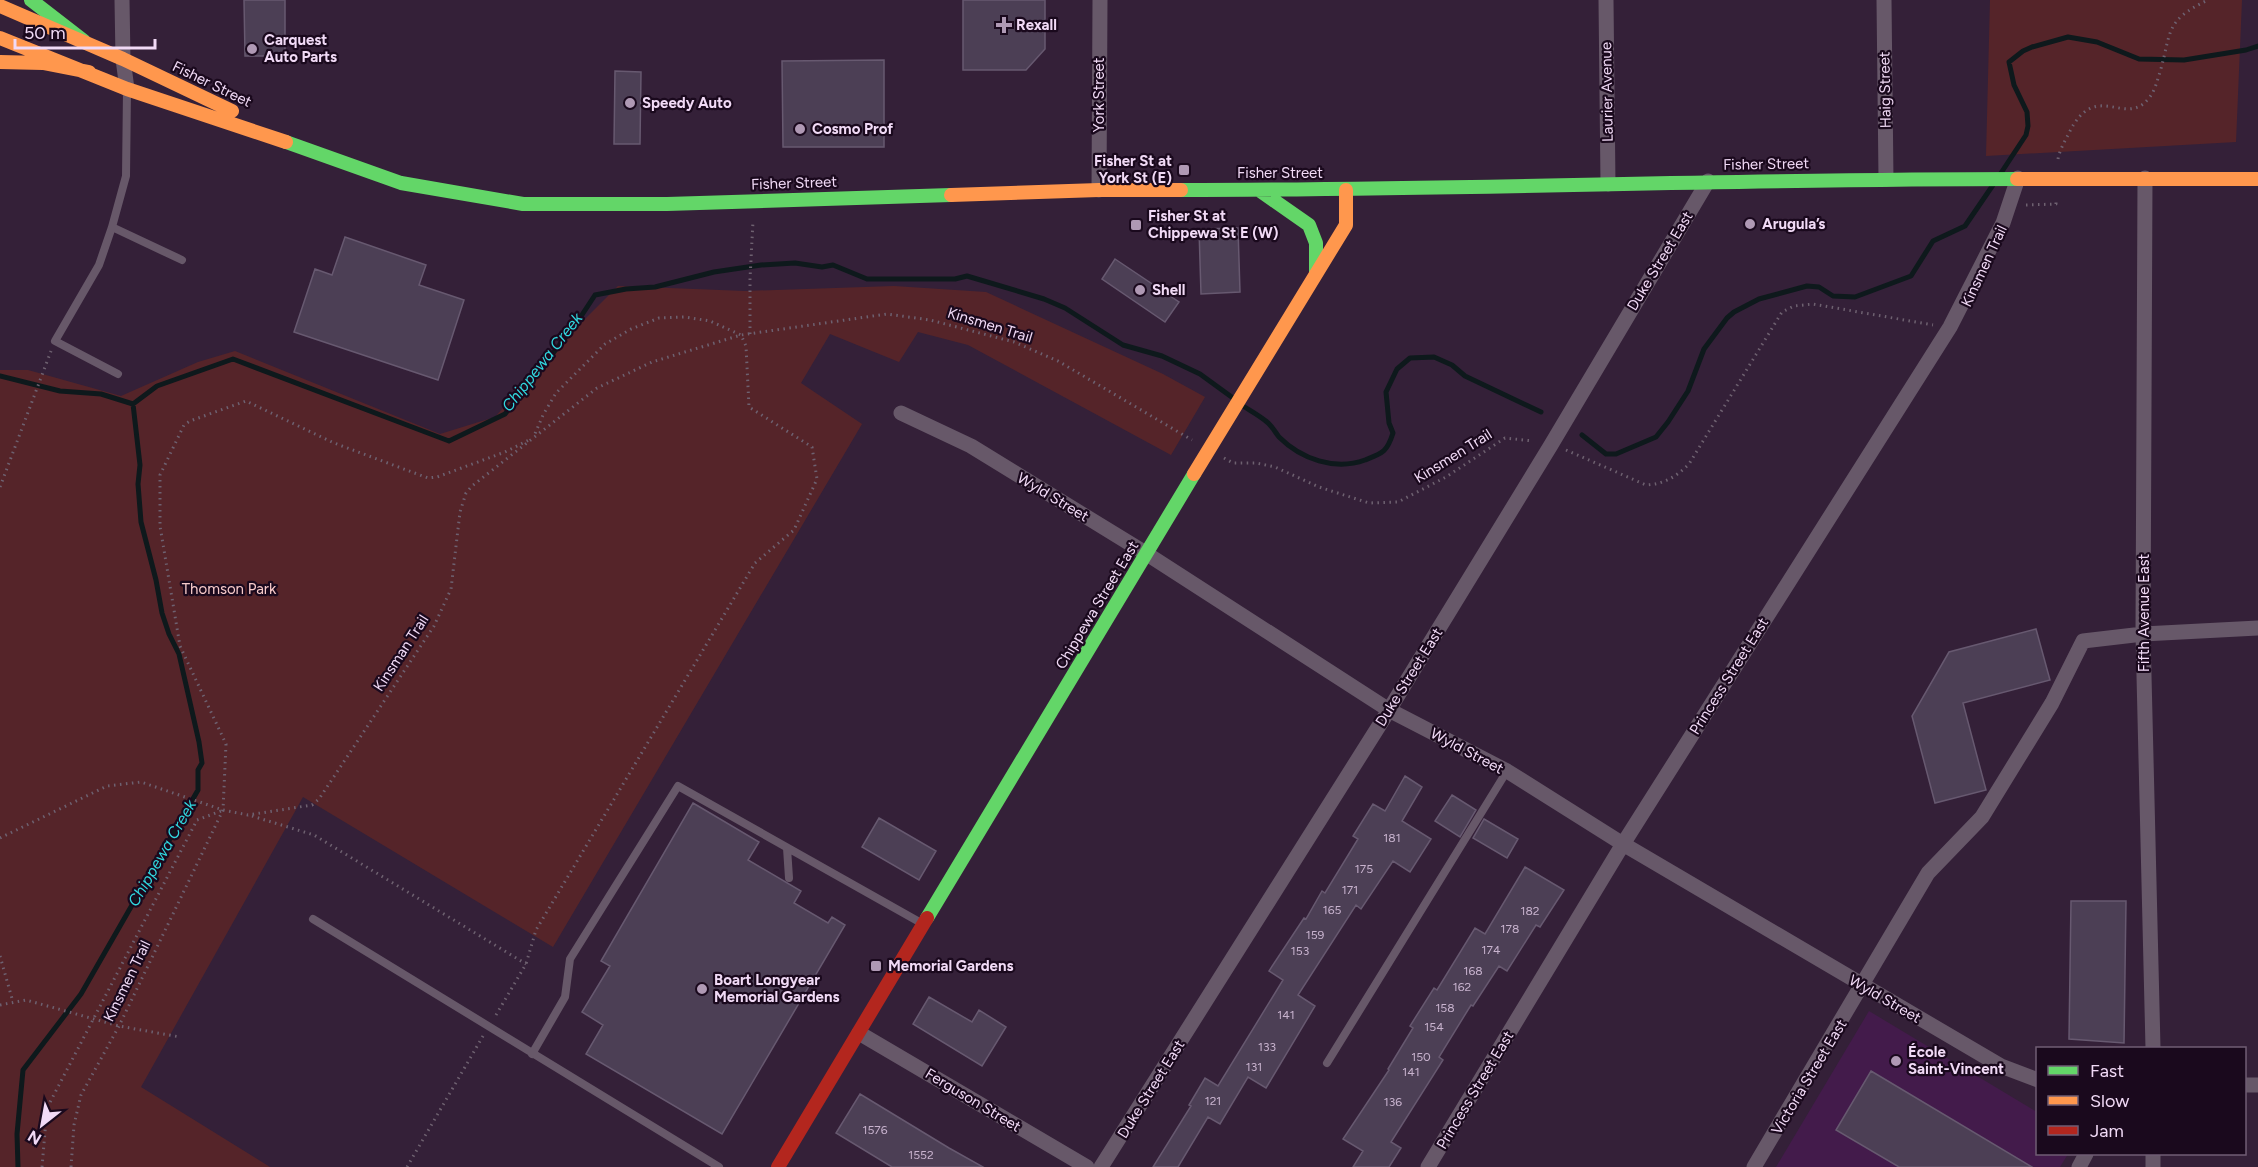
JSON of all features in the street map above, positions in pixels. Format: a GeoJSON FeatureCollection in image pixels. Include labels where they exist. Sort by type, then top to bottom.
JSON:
{"type":"FeatureCollection","features":[{"type":"Feature","properties":{"kind":"main road"},"geometry":{"type":"LineString","coordinates":[[31,0],[84,41]]}},
{"type":"Feature","properties":{"kind":"main road","name":"Fisher Street"},"geometry":{"type":"LineString","coordinates":[[0,6],[123,59],[311,150]]}},
{"type":"Feature","properties":{"kind":"main road","name":"Fisher Street"},"geometry":{"type":"LineString","coordinates":[[0,38],[127,88],[401,183],[523,204],[667,204],[1099,190],[1346,190],[1886,179],[2258,179]]}},
{"type":"Feature","properties":{"kind":"main road"},"geometry":{"type":"LineString","coordinates":[[0,62],[43,63],[89,72]]}},
{"type":"Feature","properties":{"kind":"main road"},"geometry":{"type":"LineString","coordinates":[[1259,190],[1309,225],[1316,243],[1316,277]]}},
{"type":"Feature","properties":{"kind":"main road","name":"Chippewa Street East"},"geometry":{"type":"LineString","coordinates":[[778,1167],[1250,381],[1316,277],[1346,225],[1346,190]]}},
{"type":"Feature","properties":{"kind":"street"},"geometry":{"type":"LineString","coordinates":[[122,0],[123,59],[127,88]]}},
{"type":"Feature","properties":{"kind":"street","name":"York Street"},"geometry":{"type":"LineString","coordinates":[[1099,190],[1100,0]]}},
{"type":"Feature","properties":{"kind":"street","name":"Laurier Avenue"},"geometry":{"type":"LineString","coordinates":[[1606,0],[1608,183]]}},
{"type":"Feature","properties":{"kind":"street","name":"Haig Street"},"geometry":{"type":"LineString","coordinates":[[1884,0],[1886,179]]}},
{"type":"Feature","properties":{"kind":"street","name":"Princess Street East"},"geometry":{"type":"LineString","coordinates":[[1428,1167],[1623,844],[1950,327],[2002,223],[2018,178]]}},
{"type":"Feature","properties":{"kind":"street","name":"Fifth Avenue East"},"geometry":{"type":"LineString","coordinates":[[2145,178],[2144,634],[2152,1047]]}},
{"type":"Feature","properties":{"kind":"street","name":"Duke Street East"},"geometry":{"type":"LineString","coordinates":[[1101,1167],[1389,710],[1708,182]]}},
{"type":"Feature","properties":{"kind":"street","name":"Wyld Street"},"geometry":{"type":"LineString","coordinates":[[901,413],[971,446],[1147,554],[1389,710],[1507,771],[1623,844],[1863,986],[2001,1066],[2036,1080]]}},
{"type":"Feature","properties":{"kind":"street"},"geometry":{"type":"LineString","coordinates":[[2144,634],[2258,628]]}},
{"type":"Feature","properties":{"kind":"street","name":"Victoria Street East"},"geometry":{"type":"LineString","coordinates":[[1755,1167],[1928,873],[1982,817],[2052,703],[2084,641],[2144,634]]}},
{"type":"Feature","properties":{"kind":"street","name":"Ferguson Street"},"geometry":{"type":"LineString","coordinates":[[859,1033],[1087,1167]]}},
{"type":"Feature","properties":{"kind":"lane"},"geometry":{"type":"LineString","coordinates":[[118,374],[55,341],[99,265],[112,227],[126,176],[127,88]]}},
{"type":"Feature","properties":{"kind":"lane"},"geometry":{"type":"LineString","coordinates":[[112,227],[182,260]]}},
{"type":"Feature","properties":{"kind":"lane"},"geometry":{"type":"LineString","coordinates":[[1327,1064],[1507,771]]}},
{"type":"Feature","properties":{"kind":"lane"},"geometry":{"type":"LineString","coordinates":[[532,1054],[565,997],[570,959],[678,786],[924,925]]}},
{"type":"Feature","properties":{"kind":"lane"},"geometry":{"type":"LineString","coordinates":[[787,848],[789,878]]}},
{"type":"Feature","properties":{"kind":"lane"},"geometry":{"type":"LineString","coordinates":[[313,919],[719,1167]]}},
{"type":"Feature","properties":{"kind":"path"},"geometry":{"type":"LineString","coordinates":[[2025,205],[2056,204],[2059,152],[2075,121],[2084,110],[2094,106],[2110,105],[2118,108],[2140,106],[2149,98],[2156,87],[2169,32],[2178,18],[2192,7],[2208,0]]}},
{"type":"Feature","properties":{"kind":"path"},"geometry":{"type":"LineString","coordinates":[[750,334],[754,201]]}},
{"type":"Feature","properties":{"kind":"path","name":"Kinsmen Trail"},"geometry":{"type":"LineString","coordinates":[[533,438],[597,388],[652,362],[741,335],[887,314],[930,320],[1014,342],[1058,361],[1233,463],[1256,463],[1275,467],[1318,487],[1369,503],[1398,502],[1446,477],[1505,438],[1551,445],[1646,485],[1659,484],[1677,476],[1689,464],[1782,312],[1794,306],[1813,304],[1950,327]]}},
{"type":"Feature","properties":{"kind":"path"},"geometry":{"type":"LineString","coordinates":[[42,1167],[47,1108],[197,820],[223,810],[226,744],[180,646],[160,526],[160,475],[184,425],[246,401],[334,443],[428,477],[436,477],[533,438],[556,393],[605,344],[631,329],[659,318],[685,317],[710,321],[741,335],[746,346],[749,407],[812,447],[817,479],[794,530],[755,563],[536,930],[526,964],[407,1167]]}},
{"type":"Feature","properties":{"kind":"path"},"geometry":{"type":"LineString","coordinates":[[0,487],[55,341]]}},
{"type":"Feature","properties":{"kind":"path","name":"Kinsman Trail"},"geometry":{"type":"LineString","coordinates":[[0,838],[107,786],[141,782],[203,804],[248,815],[305,808],[319,799],[434,626],[447,600],[451,589],[460,512],[465,493],[533,438]]}},
{"type":"Feature","properties":{"kind":"path","name":"Kinsmen Trail"},"geometry":{"type":"LineString","coordinates":[[71,1167],[74,1125],[81,1095],[119,1026],[223,810]]}},
{"type":"Feature","properties":{"kind":"path"},"geometry":{"type":"LineString","coordinates":[[248,815],[314,835],[526,964]]}},
{"type":"Feature","properties":{"kind":"path"},"geometry":{"type":"LineString","coordinates":[[0,956],[13,1002]]}},
{"type":"Feature","properties":{"kind":"path"},"geometry":{"type":"LineString","coordinates":[[0,1005],[26,1000],[119,1026],[180,1037]]}},
{"type":"Feature","properties":{"kind":"shaded area","name":"École Saint-Vincent"},"geometry":{"type":"Polygon","coordinates":[[[1869,1011],[2036,1111],[2036,1155],[2067,1155],[2060,1167],[1776,1167],[1869,1011]]]}},
{"type":"Feature","properties":{"kind":"green space"},"geometry":{"type":"Polygon","coordinates":[[[1990,0],[2242,0],[2236,142],[1986,156],[1990,0]]]}},
{"type":"Feature","properties":{"kind":"green space","name":"Thomson Park"},"geometry":{"type":"Polygon","coordinates":[[[618,286],[745,291],[894,286],[986,292],[1163,374],[1205,397],[1171,455],[968,345],[918,332],[899,362],[830,334],[801,383],[862,424],[553,947],[303,797],[141,1087],[270,1167],[0,1167],[0,370],[28,370],[121,396],[198,362],[235,351],[440,434],[495,417],[568,336],[618,286]]]}},
{"type":"Feature","properties":{"kind":"building"},"geometry":{"type":"Polygon","coordinates":[[[244,0],[285,0],[285,56],[245,56],[244,0]]]}},
{"type":"Feature","properties":{"kind":"building","name":"Rexall"},"geometry":{"type":"Polygon","coordinates":[[[963,0],[1045,0],[1045,49],[1026,70],[963,70],[963,0]]]}},
{"type":"Feature","properties":{"kind":"building"},"geometry":{"type":"Polygon","coordinates":[[[884,60],[884,147],[783,147],[782,61],[884,60]]]}},
{"type":"Feature","properties":{"kind":"building"},"geometry":{"type":"Polygon","coordinates":[[[615,71],[641,72],[640,144],[614,144],[615,71]]]}},
{"type":"Feature","properties":{"kind":"building"},"geometry":{"type":"Polygon","coordinates":[[[1238,228],[1240,292],[1201,294],[1199,229],[1238,228]]]}},
{"type":"Feature","properties":{"kind":"building"},"geometry":{"type":"Polygon","coordinates":[[[345,237],[426,265],[419,285],[464,300],[438,380],[294,332],[315,269],[332,275],[345,237]]]}},
{"type":"Feature","properties":{"kind":"building","name":"Shell"},"geometry":{"type":"Polygon","coordinates":[[[1115,259],[1179,302],[1165,322],[1102,279],[1115,259]]]}},
{"type":"Feature","properties":{"kind":"building"},"geometry":{"type":"Polygon","coordinates":[[[2036,629],[2050,680],[1963,703],[1986,790],[1935,803],[1912,716],[1949,652],[2036,629]]]}},
{"type":"Feature","properties":{"kind":"building"},"geometry":{"type":"Polygon","coordinates":[[[1405,776],[1422,787],[1402,821],[1431,839],[1410,872],[1393,861],[1361,909],[1356,905],[1298,995],[1315,1006],[1266,1088],[1248,1077],[1220,1124],[1208,1117],[1178,1167],[1153,1167],[1191,1106],[1189,1105],[1205,1078],[1218,1086],[1283,980],[1269,971],[1304,918],[1306,919],[1322,891],[1325,893],[1358,839],[1353,836],[1373,804],[1385,811],[1405,776]]]}},
{"type":"Feature","properties":{"kind":"building"},"geometry":{"type":"Polygon","coordinates":[[[1452,795],[1476,810],[1460,837],[1435,821],[1452,795]]]}},
{"type":"Feature","properties":{"kind":"building","name":"Boart Longyear Memorial Gardens"},"geometry":{"type":"Polygon","coordinates":[[[693,803],[759,842],[748,860],[801,891],[794,903],[828,923],[832,917],[845,925],[722,1134],[586,1054],[603,1025],[582,1012],[610,966],[601,961],[693,803]]]}},
{"type":"Feature","properties":{"kind":"building"},"geometry":{"type":"Polygon","coordinates":[[[879,818],[936,851],[919,880],[862,847],[879,818]]]}},
{"type":"Feature","properties":{"kind":"building"},"geometry":{"type":"Polygon","coordinates":[[[1484,819],[1518,839],[1507,858],[1473,838],[1484,819]]]}},
{"type":"Feature","properties":{"kind":"building"},"geometry":{"type":"Polygon","coordinates":[[[1525,867],[1564,890],[1540,927],[1536,925],[1507,971],[1499,966],[1473,1006],[1471,1005],[1439,1057],[1443,1060],[1391,1142],[1401,1148],[1389,1167],[1353,1167],[1363,1151],[1343,1139],[1389,1070],[1413,1028],[1410,1026],[1434,988],[1437,990],[1475,928],[1485,934],[1525,867]]]}},
{"type":"Feature","properties":{"kind":"building"},"geometry":{"type":"Polygon","coordinates":[[[2071,901],[2126,901],[2124,1043],[2069,1039],[2071,901]]]}},
{"type":"Feature","properties":{"kind":"building"},"geometry":{"type":"Polygon","coordinates":[[[929,997],[972,1022],[979,1010],[1006,1027],[982,1066],[913,1024],[929,997]]]}},
{"type":"Feature","properties":{"kind":"building"},"geometry":{"type":"Polygon","coordinates":[[[1871,1071],[2032,1167],[1899,1167],[1836,1130],[1871,1071]]]}},
{"type":"Feature","properties":{"kind":"building"},"geometry":{"type":"Polygon","coordinates":[[[860,1094],[983,1167],[892,1167],[836,1133],[860,1094]]]}},
{"type":"Feature","properties":{"kind":"waterway","name":"Chippewa Creek"},"geometry":{"type":"LineString","coordinates":[[2001,173],[2026,135],[2028,126],[2027,112],[2014,85],[2009,62],[2023,51],[2068,37],[2097,42],[2139,59],[2184,60],[2258,46]]}},
{"type":"Feature","properties":{"kind":"waterway","name":"Chippewa Creek"},"geometry":{"type":"LineString","coordinates":[[1582,435],[1606,454],[1616,454],[1656,437],[1688,391],[1704,349],[1734,312],[1759,299],[1807,286],[1819,287],[1833,296],[1855,297],[1911,276],[1933,241],[1965,226],[1993,185]]}},
{"type":"Feature","properties":{"kind":"waterway","name":"Chippewa Creek"},"geometry":{"type":"LineString","coordinates":[[18,1167],[17,1134],[23,1070],[81,994],[198,790],[198,770],[202,763],[199,742],[179,654],[162,613],[141,522],[138,484],[140,465],[133,404],[157,386],[233,359],[449,441],[505,414],[576,324],[595,295],[626,289],[655,287],[714,272],[795,263],[822,267],[833,265],[867,279],[955,279],[967,276],[1044,299],[1065,308],[1123,345],[1162,356],[1200,374],[1233,398]]}},
{"type":"Feature","properties":{"kind":"waterway","name":"Chippewa Creek"},"geometry":{"type":"LineString","coordinates":[[1240,404],[1267,422],[1288,445],[1308,457],[1342,464],[1365,460],[1380,453],[1389,444],[1393,433],[1389,423],[1386,392],[1397,369],[1410,358],[1434,357],[1452,365],[1465,376],[1541,412]]}},
{"type":"Feature","properties":{"kind":"waterway"},"geometry":{"type":"LineString","coordinates":[[0,376],[60,391],[101,394],[133,404]]}},
{"type":"Feature","properties":{"kind":"traffic: fast"},"geometry":{"type":"LineString","coordinates":[[31,0],[84,41]]}},
{"type":"Feature","properties":{"kind":"traffic: fast"},"geometry":{"type":"LineString","coordinates":[[286,142],[401,183],[523,204],[667,204],[951,195]]}},
{"type":"Feature","properties":{"kind":"traffic: fast"},"geometry":{"type":"LineString","coordinates":[[1181,190],[2017,179]]}},
{"type":"Feature","properties":{"kind":"traffic: fast"},"geometry":{"type":"LineString","coordinates":[[1259,190],[1309,225],[1316,243],[1316,273]]}},
{"type":"Feature","properties":{"kind":"traffic: fast"},"geometry":{"type":"LineString","coordinates":[[927,918],[1194,474]]}},
{"type":"Feature","properties":{"kind":"traffic: slow"},"geometry":{"type":"LineString","coordinates":[[0,6],[123,59],[232,111]]}},
{"type":"Feature","properties":{"kind":"traffic: slow"},"geometry":{"type":"LineString","coordinates":[[0,38],[127,89],[286,142]]}},
{"type":"Feature","properties":{"kind":"traffic: slow"},"geometry":{"type":"LineString","coordinates":[[0,62],[43,63],[89,72]]}},
{"type":"Feature","properties":{"kind":"traffic: slow"},"geometry":{"type":"LineString","coordinates":[[2017,179],[2258,179]]}},
{"type":"Feature","properties":{"kind":"traffic: slow"},"geometry":{"type":"LineString","coordinates":[[951,195],[1181,190]]}},
{"type":"Feature","properties":{"kind":"traffic: slow"},"geometry":{"type":"LineString","coordinates":[[1194,474],[1346,225],[1346,190]]}},
{"type":"Feature","properties":{"kind":"traffic: jam"},"geometry":{"type":"LineString","coordinates":[[778,1167],[927,918]]}},
{"type":"Feature","properties":{"kind":"place","name":"Rexall"},"geometry":{"type":"Point","coordinates":[1004,25]}},
{"type":"Feature","properties":{"kind":"place","name":"Carquest Auto Parts"},"geometry":{"type":"Point","coordinates":[252,49]}},
{"type":"Feature","properties":{"kind":"place","name":"Speedy Auto"},"geometry":{"type":"Point","coordinates":[630,103]}},
{"type":"Feature","properties":{"kind":"place","name":"Cosmo Prof"},"geometry":{"type":"Point","coordinates":[800,129]}},
{"type":"Feature","properties":{"kind":"place","name":"Fisher St at York St (E)"},"geometry":{"type":"Point","coordinates":[1184,170]}},
{"type":"Feature","properties":{"kind":"place","name":"Arugula’s"},"geometry":{"type":"Point","coordinates":[1750,224]}},
{"type":"Feature","properties":{"kind":"place","name":"Fisher St at Chippewa St E (W)"},"geometry":{"type":"Point","coordinates":[1136,225]}},
{"type":"Feature","properties":{"kind":"place","name":"Shell"},"geometry":{"type":"Point","coordinates":[1140,290]}},
{"type":"Feature","properties":{"kind":"place","name":"Memorial Gardens"},"geometry":{"type":"Point","coordinates":[876,966]}},
{"type":"Feature","properties":{"kind":"place","name":"Boart Longyear Memorial Gardens"},"geometry":{"type":"Point","coordinates":[702,989]}},
{"type":"Feature","properties":{"kind":"place","name":"École Saint-Vincent"},"geometry":{"type":"Point","coordinates":[1896,1061]}}]}
